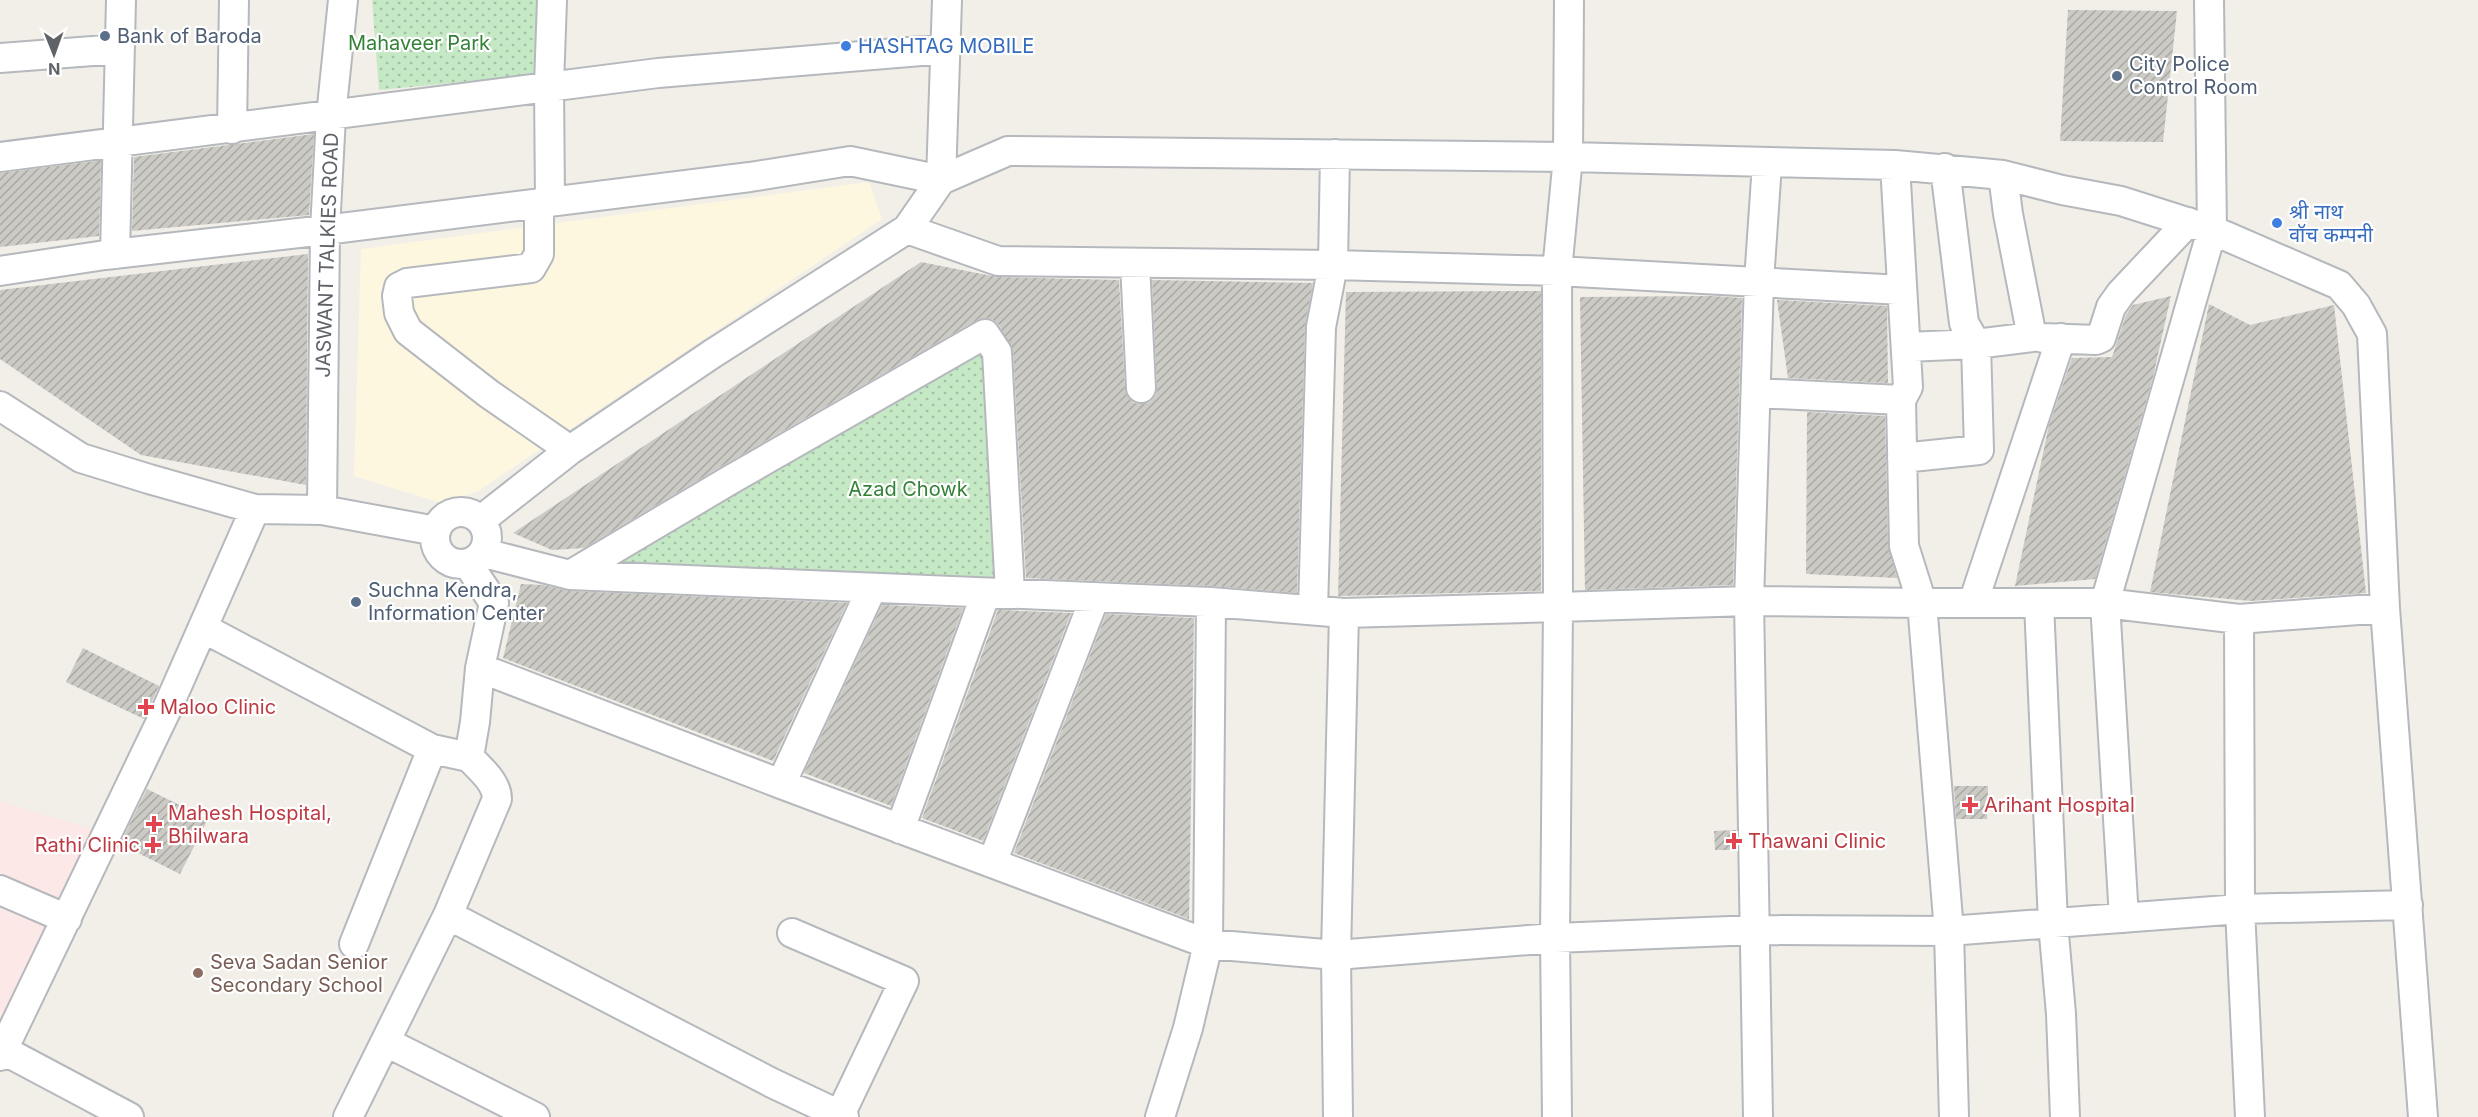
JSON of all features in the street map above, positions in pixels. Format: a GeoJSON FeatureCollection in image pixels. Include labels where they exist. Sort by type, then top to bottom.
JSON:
{"type":"FeatureCollection","features":[{"type":"Feature","properties":{"kind":"street"},"geometry":{"type":"LineString","coordinates":[[115,254],[121,0]]}},
{"type":"Feature","properties":{"kind":"street"},"geometry":{"type":"LineString","coordinates":[[232,129],[234,0]]}},
{"type":"Feature","properties":{"kind":"street","name":"JASWANT TALKIES ROAD"},"geometry":{"type":"LineString","coordinates":[[322,510],[325,230],[331,116],[343,0]]}},
{"type":"Feature","properties":{"kind":"street"},"geometry":{"type":"LineString","coordinates":[[552,0],[545,203],[539,254],[531,268],[407,283],[399,287],[397,296],[399,313],[408,332],[489,394],[570,450]]}},
{"type":"Feature","properties":{"kind":"street"},"geometry":{"type":"LineString","coordinates":[[481,520],[570,450],[712,354],[908,229],[941,180],[947,0]]}},
{"type":"Feature","properties":{"kind":"street"},"geometry":{"type":"LineString","coordinates":[[1557,1117],[1555,938],[1558,607],[1557,271],[1569,158],[1569,0]]}},
{"type":"Feature","properties":{"kind":"street"},"geometry":{"type":"LineString","coordinates":[[2124,918],[2105,603],[2200,226],[2209,0]]}},
{"type":"Feature","properties":{"kind":"street"},"geometry":{"type":"LineString","coordinates":[[0,58],[120,49]]}},
{"type":"Feature","properties":{"kind":"street"},"geometry":{"type":"LineString","coordinates":[[0,157],[232,129],[549,85],[658,73],[945,49]]}},
{"type":"Feature","properties":{"kind":"street"},"geometry":{"type":"LineString","coordinates":[[0,271],[115,254],[750,177],[850,161],[941,180],[1008,151],[1569,158],[1945,168],[2003,175],[2062,190],[2121,201],[2200,226],[2339,285],[2356,305],[2372,334],[2385,608],[2422,1117]]}},
{"type":"Feature","properties":{"kind":"street"},"geometry":{"type":"LineString","coordinates":[[1313,610],[1321,327],[1333,265],[1335,154]]}},
{"type":"Feature","properties":{"kind":"street"},"geometry":{"type":"LineString","coordinates":[[1758,1117],[1749,601],[1760,281],[1767,164]]}},
{"type":"Feature","properties":{"kind":"street"},"geometry":{"type":"LineString","coordinates":[[1895,165],[1908,387],[1901,400],[1904,546],[1922,603],[1949,931],[1954,1117]]}},
{"type":"Feature","properties":{"kind":"street"},"geometry":{"type":"LineString","coordinates":[[1902,458],[1980,450],[1976,344],[1964,323],[1945,168]]}},
{"type":"Feature","properties":{"kind":"street"},"geometry":{"type":"LineString","coordinates":[[2003,175],[2008,214],[2032,337]]}},
{"type":"Feature","properties":{"kind":"street"},"geometry":{"type":"LineString","coordinates":[[1907,347],[1976,344],[2032,337],[2096,340],[2102,338],[2111,307],[2121,292],[2200,226]]}},
{"type":"Feature","properties":{"kind":"street"},"geometry":{"type":"LineString","coordinates":[[908,229],[998,261],[1333,265],[1557,271],[1902,290]]}},
{"type":"Feature","properties":{"kind":"street"},"geometry":{"type":"LineString","coordinates":[[1135,263],[1141,388]]}},
{"type":"Feature","properties":{"kind":"street"},"geometry":{"type":"LineString","coordinates":[[570,576],[730,480],[985,334],[997,352],[998,593],[900,829]]}},
{"type":"Feature","properties":{"kind":"street"},"geometry":{"type":"LineString","coordinates":[[1973,603],[2061,338]]}},
{"type":"Feature","properties":{"kind":"street"},"geometry":{"type":"LineString","coordinates":[[1756,393],[1901,400]]}},
{"type":"Feature","properties":{"kind":"street"},"geometry":{"type":"LineString","coordinates":[[0,406],[81,458],[255,509],[322,510],[436,531]]}},
{"type":"Feature","properties":{"kind":"street"},"geometry":{"type":"LineString","coordinates":[[129,1117],[2,1053],[166,711],[255,509]]}},
{"type":"Feature","properties":{"kind":"street"},"geometry":{"type":"LineString","coordinates":[[476,558],[488,536],[481,520],[467,513],[451,514],[439,524],[436,531],[436,547],[446,560],[460,565],[476,558],[570,576],[1211,602],[1344,613],[1749,601],[2105,603],[2240,619],[2385,608]]}},
{"type":"Feature","properties":{"kind":"street"},"geometry":{"type":"LineString","coordinates":[[469,757],[480,668],[494,603],[476,558]]}},
{"type":"Feature","properties":{"kind":"street"},"geometry":{"type":"LineString","coordinates":[[781,784],[872,588]]}},
{"type":"Feature","properties":{"kind":"street"},"geometry":{"type":"LineString","coordinates":[[992,863],[1095,597]]}},
{"type":"Feature","properties":{"kind":"street"},"geometry":{"type":"LineString","coordinates":[[1160,1117],[1188,1028],[1208,944],[1211,602]]}},
{"type":"Feature","properties":{"kind":"street"},"geometry":{"type":"LineString","coordinates":[[2039,603],[2053,923],[2061,1014],[2065,1117]]}},
{"type":"Feature","properties":{"kind":"street"},"geometry":{"type":"LineString","coordinates":[[1338,1117],[1336,955],[1344,613]]}},
{"type":"Feature","properties":{"kind":"street"},"geometry":{"type":"LineString","coordinates":[[2240,619],[2240,909],[2250,1117]]}},
{"type":"Feature","properties":{"kind":"street"},"geometry":{"type":"LineString","coordinates":[[203,628],[432,749],[469,757],[497,791],[497,799],[448,915],[348,1117]]}},
{"type":"Feature","properties":{"kind":"street"},"geometry":{"type":"LineString","coordinates":[[480,668],[1208,944],[1336,955],[1555,938],[1755,930],[1949,931],[2240,909],[2408,905]]}},
{"type":"Feature","properties":{"kind":"street"},"geometry":{"type":"LineString","coordinates":[[354,944],[432,749]]}},
{"type":"Feature","properties":{"kind":"street"},"geometry":{"type":"LineString","coordinates":[[0,890],[67,919]]}},
{"type":"Feature","properties":{"kind":"street"},"geometry":{"type":"LineString","coordinates":[[448,915],[772,1083],[842,1116],[904,981],[792,933]]}},
{"type":"Feature","properties":{"kind":"street"},"geometry":{"type":"LineString","coordinates":[[386,1042],[535,1117]]}},
{"type":"Feature","properties":{"kind":"shaded area"},"geometry":{"type":"Polygon","coordinates":[[[869,182],[882,219],[478,491],[441,503],[354,476],[361,249],[869,182]]]}},
{"type":"Feature","properties":{"kind":"shaded area"},"geometry":{"type":"Polygon","coordinates":[[[0,801],[114,836],[44,927],[0,1070],[0,801]]]}},
{"type":"Feature","properties":{"kind":"green space","name":"Mahaveer Park"},"geometry":{"type":"Polygon","coordinates":[[[372,0],[540,0],[536,75],[379,90],[372,0]]]}},
{"type":"Feature","properties":{"kind":"green space","name":"Azad Chowk"},"geometry":{"type":"Polygon","coordinates":[[[984,342],[1002,579],[616,563],[984,342]]]}},
{"type":"Feature","properties":{"kind":"building","name":"City Police Control Room"},"geometry":{"type":"Polygon","coordinates":[[[2068,10],[2177,11],[2163,142],[2060,141],[2068,10]]]}},
{"type":"Feature","properties":{"kind":"building"},"geometry":{"type":"Polygon","coordinates":[[[314,134],[309,215],[132,231],[134,157],[314,134]]]}},
{"type":"Feature","properties":{"kind":"building"},"geometry":{"type":"Polygon","coordinates":[[[101,161],[99,236],[0,247],[0,173],[101,161]]]}},
{"type":"Feature","properties":{"kind":"building"},"geometry":{"type":"Polygon","coordinates":[[[308,254],[306,485],[141,455],[0,359],[0,290],[308,254]]]}},
{"type":"Feature","properties":{"kind":"building"},"geometry":{"type":"Polygon","coordinates":[[[921,262],[997,277],[1119,280],[1125,389],[1128,397],[1134,403],[1141,404],[1150,402],[1156,395],[1157,388],[1152,280],[1313,283],[1305,327],[1297,593],[1212,586],[1026,578],[1013,351],[999,325],[985,318],[977,320],[722,466],[584,548],[552,550],[513,533],[921,262]]]}},
{"type":"Feature","properties":{"kind":"building"},"geometry":{"type":"Polygon","coordinates":[[[1541,291],[1541,591],[1338,596],[1346,292],[1541,291]]]}},
{"type":"Feature","properties":{"kind":"building"},"geometry":{"type":"Polygon","coordinates":[[[1712,296],[1742,298],[1733,585],[1585,590],[1580,297],[1712,296]]]}},
{"type":"Feature","properties":{"kind":"building"},"geometry":{"type":"Polygon","coordinates":[[[2171,296],[2153,377],[2095,579],[2015,586],[2049,425],[2072,358],[2112,357],[2126,315],[2133,305],[2171,296]]]}},
{"type":"Feature","properties":{"kind":"building"},"geometry":{"type":"Polygon","coordinates":[[[1777,300],[1887,306],[1888,383],[1788,378],[1777,300]]]}},
{"type":"Feature","properties":{"kind":"building"},"geometry":{"type":"Polygon","coordinates":[[[2209,304],[2250,325],[2334,305],[2366,593],[2251,601],[2150,592],[2209,304]]]}},
{"type":"Feature","properties":{"kind":"building"},"geometry":{"type":"Polygon","coordinates":[[[1807,412],[1885,416],[1888,546],[1897,578],[1806,574],[1807,412]]]}},
{"type":"Feature","properties":{"kind":"building"},"geometry":{"type":"Polygon","coordinates":[[[521,584],[543,585],[569,591],[847,603],[773,761],[503,658],[521,584]]]}},
{"type":"Feature","properties":{"kind":"building"},"geometry":{"type":"Polygon","coordinates":[[[882,605],[963,608],[891,806],[804,773],[882,605]]]}},
{"type":"Feature","properties":{"kind":"building"},"geometry":{"type":"Polygon","coordinates":[[[998,610],[1071,613],[983,841],[922,818],[998,610]]]}},
{"type":"Feature","properties":{"kind":"building"},"geometry":{"type":"Polygon","coordinates":[[[1106,614],[1194,618],[1189,919],[1014,853],[1106,614]]]}},
{"type":"Feature","properties":{"kind":"building"},"geometry":{"type":"Polygon","coordinates":[[[83,648],[159,686],[144,719],[66,682],[83,648]]]}},
{"type":"Feature","properties":{"kind":"building"},"geometry":{"type":"Polygon","coordinates":[[[1954,786],[1988,786],[1987,819],[1956,819],[1954,786]]]}},
{"type":"Feature","properties":{"kind":"building"},"geometry":{"type":"Polygon","coordinates":[[[147,789],[208,819],[180,874],[120,844],[147,789]]]}},
{"type":"Feature","properties":{"kind":"building"},"geometry":{"type":"Polygon","coordinates":[[[1736,830],[1737,850],[1715,850],[1714,831],[1736,830]]]}},
{"type":"Feature","properties":{"kind":"place","name":"Bank of Baroda"},"geometry":{"type":"Point","coordinates":[105,36]}},
{"type":"Feature","properties":{"kind":"place","name":"HASHTAG MOBILE"},"geometry":{"type":"Point","coordinates":[846,46]}},
{"type":"Feature","properties":{"kind":"place","name":"City Police Control Room"},"geometry":{"type":"Point","coordinates":[2117,76]}},
{"type":"Feature","properties":{"kind":"place","name":"श्री नाथ वॉच कम्पनी"},"geometry":{"type":"Point","coordinates":[2277,223]}},
{"type":"Feature","properties":{"kind":"place","name":"Suchna Kendra, Information Center"},"geometry":{"type":"Point","coordinates":[356,602]}},
{"type":"Feature","properties":{"kind":"place","name":"Maloo Clinic"},"geometry":{"type":"Point","coordinates":[146,707]}},
{"type":"Feature","properties":{"kind":"place","name":"Arihant Hospital"},"geometry":{"type":"Point","coordinates":[1970,805]}},
{"type":"Feature","properties":{"kind":"place","name":"Mahesh Hospital, Bhilwara"},"geometry":{"type":"Point","coordinates":[154,824]}},
{"type":"Feature","properties":{"kind":"place","name":"Thawani Clinic"},"geometry":{"type":"Point","coordinates":[1734,841]}},
{"type":"Feature","properties":{"kind":"place","name":"Rathi Clinic"},"geometry":{"type":"Point","coordinates":[153,845]}},
{"type":"Feature","properties":{"kind":"place","name":"Seva Sadan Senior Secondary School"},"geometry":{"type":"Point","coordinates":[198,973]}}]}
